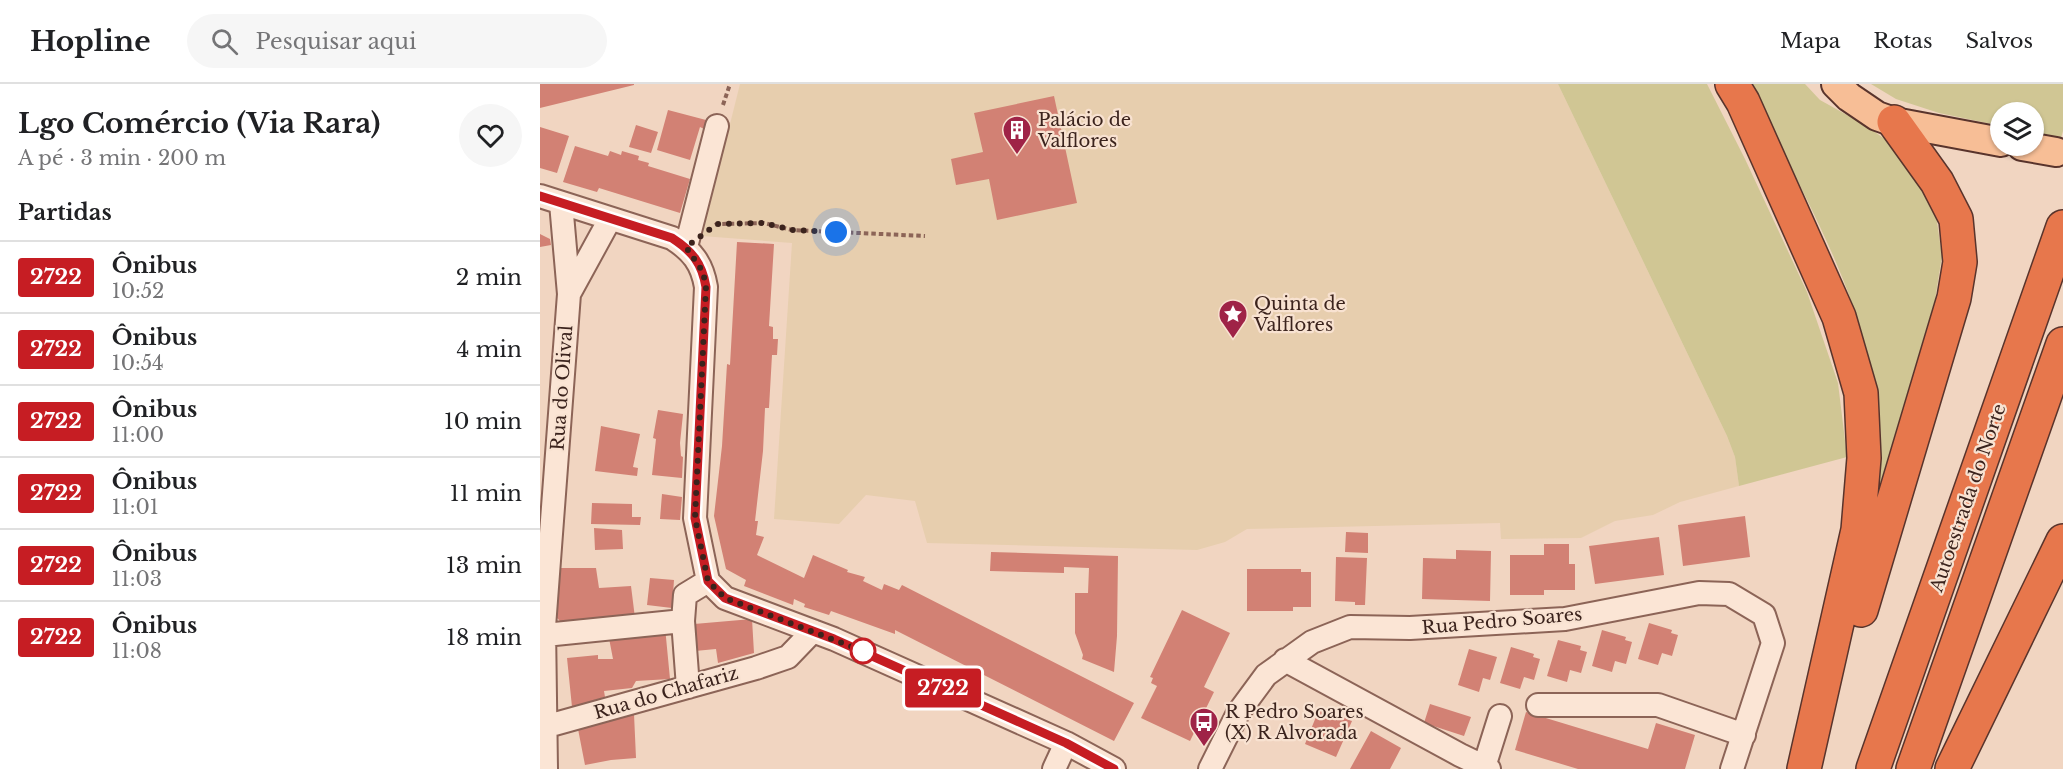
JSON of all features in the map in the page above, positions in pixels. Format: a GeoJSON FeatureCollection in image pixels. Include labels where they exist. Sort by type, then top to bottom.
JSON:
{"type":"FeatureCollection","features":[{"type":"Feature","properties":{"kind":"highway"},"geometry":{"type":"LineString","coordinates":[[1732,84],[1743,102],[1839,317],[1861,393],[1864,458],[1858,530],[1804,769]]}},
{"type":"Feature","properties":{"kind":"highway"},"geometry":{"type":"LineString","coordinates":[[1813,769],[1954,298],[1960,262],[1956,219],[1937,182],[1894,122]]}},
{"type":"Feature","properties":{"kind":"highway","name":"Autoestrada do Norte"},"geometry":{"type":"LineString","coordinates":[[1873,769],[2063,227]]}},
{"type":"Feature","properties":{"kind":"highway","name":"Autoestrada do Norte"},"geometry":{"type":"LineString","coordinates":[[1913,769],[2063,344]]}},
{"type":"Feature","properties":{"kind":"highway"},"geometry":{"type":"LineString","coordinates":[[1952,769],[2063,541]]}},
{"type":"Feature","properties":{"kind":"main road"},"geometry":{"type":"LineString","coordinates":[[1836,84],[1849,97],[1877,116],[1894,122],[1990,140]]}},
{"type":"Feature","properties":{"kind":"main road"},"geometry":{"type":"LineString","coordinates":[[2044,150],[2056,152]]}},
{"type":"Feature","properties":{"kind":"street"},"geometry":{"type":"LineString","coordinates":[[686,247],[717,126]]}},
{"type":"Feature","properties":{"kind":"street"},"geometry":{"type":"LineString","coordinates":[[551,199],[672,238],[686,247],[703,272],[706,287],[695,518],[708,581],[725,598],[834,639],[1066,743],[1114,769]]}},
{"type":"Feature","properties":{"kind":"street","name":"Rua do Olival"},"geometry":{"type":"LineString","coordinates":[[546,769],[545,635],[569,294],[551,199]]}},
{"type":"Feature","properties":{"kind":"street","name":"Rua do Olival"},"geometry":{"type":"LineString","coordinates":[[569,294],[610,219]]}},
{"type":"Feature","properties":{"kind":"street"},"geometry":{"type":"LineString","coordinates":[[688,687],[683,621],[685,595],[708,581]]}},
{"type":"Feature","properties":{"kind":"street","name":"Rua Pedro Soares"},"geometry":{"type":"LineString","coordinates":[[1210,769],[1239,712],[1266,675],[1312,642],[1350,627],[1410,628],[1565,619],[1699,593],[1729,594],[1764,615],[1773,643],[1732,769]]}},
{"type":"Feature","properties":{"kind":"street"},"geometry":{"type":"LineString","coordinates":[[545,635],[683,621]]}},
{"type":"Feature","properties":{"kind":"street","name":"Rua do Chafariz"},"geometry":{"type":"LineString","coordinates":[[544,727],[788,657],[813,631]]}},
{"type":"Feature","properties":{"kind":"street"},"geometry":{"type":"LineString","coordinates":[[1285,660],[1486,768],[1500,716]]}},
{"type":"Feature","properties":{"kind":"street"},"geometry":{"type":"LineString","coordinates":[[1538,705],[1658,705],[1744,735]]}},
{"type":"Feature","properties":{"kind":"street"},"geometry":{"type":"LineString","coordinates":[[1054,769],[1066,743]]}},
{"type":"Feature","properties":{"kind":"path"},"geometry":{"type":"LineString","coordinates":[[686,247],[717,224],[764,223],[792,230],[925,236]]}},
{"type":"Feature","properties":{"kind":"shaded area","name":"Quinta de Valflores"},"geometry":{"type":"Polygon","coordinates":[[[740,84],[1558,84],[1727,436],[1735,457],[1739,486],[1680,502],[1653,515],[1615,521],[1581,538],[1501,539],[1500,523],[1247,529],[1225,542],[1197,550],[927,543],[915,501],[866,495],[839,524],[774,519],[792,243],[702,236],[740,84]]]}},
{"type":"Feature","properties":{"kind":"shaded area"},"geometry":{"type":"Polygon","coordinates":[[[1558,84],[1707,84],[1807,292],[1838,383],[1847,457],[1739,486],[1735,457],[1727,436],[1558,84]]]}},
{"type":"Feature","properties":{"kind":"shaded area"},"geometry":{"type":"Polygon","coordinates":[[[1748,84],[1805,84],[1820,100],[1865,125],[1896,147],[1922,178],[1936,215],[1942,256],[1935,300],[1880,485],[1878,440],[1870,372],[1853,306],[1817,221],[1748,84]]]}},
{"type":"Feature","properties":{"kind":"shaded area"},"geometry":{"type":"Polygon","coordinates":[[[1871,84],[2063,84],[2063,131],[2061,138],[2044,134],[2044,102],[1990,102],[1990,124],[1939,113],[1896,99],[1871,84]]]}},
{"type":"Feature","properties":{"kind":"building"},"geometry":{"type":"Polygon","coordinates":[[[540,84],[634,84],[634,85],[540,108],[540,84]]]}},
{"type":"Feature","properties":{"kind":"building","name":"Palácio de Valflores"},"geometry":{"type":"Polygon","coordinates":[[[1054,96],[1077,203],[997,220],[989,179],[956,185],[951,159],[983,152],[974,113],[1054,96]]]}},
{"type":"Feature","properties":{"kind":"building"},"geometry":{"type":"Polygon","coordinates":[[[668,110],[706,120],[704,129],[700,127],[690,160],[657,150],[668,110]]]}},
{"type":"Feature","properties":{"kind":"building"},"geometry":{"type":"Polygon","coordinates":[[[636,125],[658,132],[651,153],[629,147],[636,125]]]}},
{"type":"Feature","properties":{"kind":"building"},"geometry":{"type":"Polygon","coordinates":[[[540,127],[569,136],[557,173],[540,168],[540,127]]]}},
{"type":"Feature","properties":{"kind":"building"},"geometry":{"type":"Polygon","coordinates":[[[575,146],[608,156],[610,151],[621,155],[622,151],[639,156],[638,160],[649,163],[648,166],[690,179],[680,213],[599,188],[597,192],[563,182],[575,146]]]}},
{"type":"Feature","properties":{"kind":"building"},"geometry":{"type":"Polygon","coordinates":[[[540,234],[550,239],[551,245],[540,247],[540,234]]]}},
{"type":"Feature","properties":{"kind":"building"},"geometry":{"type":"Polygon","coordinates":[[[737,242],[774,244],[769,326],[773,327],[773,339],[778,339],[777,355],[772,355],[769,408],[765,408],[755,521],[758,521],[756,535],[764,537],[757,555],[804,578],[813,555],[848,570],[847,572],[865,577],[863,581],[882,590],[884,584],[899,590],[902,585],[1134,703],[1114,741],[895,630],[895,634],[831,611],[829,615],[804,607],[805,604],[794,599],[793,605],[744,586],[746,580],[726,569],[714,516],[722,446],[727,364],[730,365],[737,242]]]}},
{"type":"Feature","properties":{"kind":"building"},"geometry":{"type":"Polygon","coordinates":[[[658,410],[683,414],[680,443],[683,457],[682,478],[652,475],[656,439],[653,438],[658,410]]]}},
{"type":"Feature","properties":{"kind":"building"},"geometry":{"type":"Polygon","coordinates":[[[601,426],[640,434],[633,467],[638,468],[637,476],[595,471],[601,426]]]}},
{"type":"Feature","properties":{"kind":"building"},"geometry":{"type":"Polygon","coordinates":[[[662,494],[682,497],[680,520],[660,519],[662,494]]]}},
{"type":"Feature","properties":{"kind":"building"},"geometry":{"type":"Polygon","coordinates":[[[592,503],[632,504],[632,517],[641,517],[640,525],[591,524],[592,503]]]}},
{"type":"Feature","properties":{"kind":"building"},"geometry":{"type":"Polygon","coordinates":[[[1745,516],[1750,557],[1683,566],[1678,525],[1745,516]]]}},
{"type":"Feature","properties":{"kind":"building"},"geometry":{"type":"Polygon","coordinates":[[[594,528],[622,530],[623,549],[595,550],[594,528]]]}},
{"type":"Feature","properties":{"kind":"building"},"geometry":{"type":"Polygon","coordinates":[[[1346,532],[1368,533],[1368,553],[1345,552],[1346,532]]]}},
{"type":"Feature","properties":{"kind":"building"},"geometry":{"type":"Polygon","coordinates":[[[1659,537],[1664,575],[1595,584],[1589,546],[1659,537]]]}},
{"type":"Feature","properties":{"kind":"building"},"geometry":{"type":"Polygon","coordinates":[[[1544,544],[1569,544],[1569,564],[1575,564],[1575,590],[1544,590],[1544,595],[1510,595],[1510,555],[1544,555],[1544,544]]]}},
{"type":"Feature","properties":{"kind":"building"},"geometry":{"type":"Polygon","coordinates":[[[1456,550],[1491,551],[1490,601],[1422,599],[1423,558],[1456,559],[1456,550]]]}},
{"type":"Feature","properties":{"kind":"building"},"geometry":{"type":"Polygon","coordinates":[[[991,552],[1118,556],[1114,672],[1082,659],[1083,655],[1075,633],[1075,593],[1088,593],[1089,568],[1064,567],[1064,573],[990,571],[991,552]]]}},
{"type":"Feature","properties":{"kind":"building"},"geometry":{"type":"Polygon","coordinates":[[[1336,557],[1367,558],[1365,605],[1335,601],[1336,557]]]}},
{"type":"Feature","properties":{"kind":"building"},"geometry":{"type":"Polygon","coordinates":[[[559,568],[596,568],[599,588],[631,586],[635,618],[565,626],[557,618],[559,568]]]}},
{"type":"Feature","properties":{"kind":"building"},"geometry":{"type":"Polygon","coordinates":[[[1247,569],[1301,569],[1301,572],[1311,572],[1311,607],[1293,607],[1293,611],[1247,611],[1247,569]]]}},
{"type":"Feature","properties":{"kind":"building"},"geometry":{"type":"Polygon","coordinates":[[[650,578],[674,580],[672,608],[647,605],[650,578]]]}},
{"type":"Feature","properties":{"kind":"building"},"geometry":{"type":"Polygon","coordinates":[[[1182,610],[1230,633],[1204,687],[1214,692],[1190,741],[1141,718],[1157,686],[1151,683],[1153,678],[1150,677],[1182,610]]]}},
{"type":"Feature","properties":{"kind":"building"},"geometry":{"type":"Polygon","coordinates":[[[752,619],[754,653],[718,663],[716,649],[695,651],[694,624],[752,619]]]}},
{"type":"Feature","properties":{"kind":"building"},"geometry":{"type":"Polygon","coordinates":[[[1649,623],[1672,630],[1671,633],[1678,635],[1672,656],[1662,653],[1658,665],[1638,659],[1649,623]]]}},
{"type":"Feature","properties":{"kind":"building"},"geometry":{"type":"Polygon","coordinates":[[[665,627],[670,679],[636,681],[632,688],[604,691],[605,697],[572,707],[567,658],[598,655],[598,659],[613,659],[608,633],[665,627]]]}},
{"type":"Feature","properties":{"kind":"building"},"geometry":{"type":"Polygon","coordinates":[[[1602,630],[1626,637],[1625,640],[1632,642],[1626,664],[1615,661],[1612,672],[1592,666],[1602,630]]]}},
{"type":"Feature","properties":{"kind":"building"},"geometry":{"type":"Polygon","coordinates":[[[1558,640],[1581,646],[1580,650],[1587,652],[1581,673],[1570,670],[1567,682],[1547,676],[1558,640]]]}},
{"type":"Feature","properties":{"kind":"building"},"geometry":{"type":"Polygon","coordinates":[[[1511,647],[1534,654],[1533,657],[1540,659],[1534,680],[1524,677],[1520,689],[1500,683],[1511,647]]]}},
{"type":"Feature","properties":{"kind":"building"},"geometry":{"type":"Polygon","coordinates":[[[1469,649],[1497,657],[1490,680],[1483,678],[1479,692],[1458,685],[1469,649]]]}},
{"type":"Feature","properties":{"kind":"building"},"geometry":{"type":"Polygon","coordinates":[[[1430,704],[1471,717],[1464,736],[1424,723],[1430,704]]]}},
{"type":"Feature","properties":{"kind":"building"},"geometry":{"type":"Polygon","coordinates":[[[1320,707],[1352,721],[1336,757],[1305,744],[1320,707]]]}},
{"type":"Feature","properties":{"kind":"building"},"geometry":{"type":"Polygon","coordinates":[[[1526,712],[1648,749],[1656,723],[1695,735],[1685,769],[1578,769],[1515,750],[1526,712]]]}},
{"type":"Feature","properties":{"kind":"building"},"geometry":{"type":"Polygon","coordinates":[[[634,714],[636,758],[585,765],[578,729],[634,714]]]}},
{"type":"Feature","properties":{"kind":"building"},"geometry":{"type":"Polygon","coordinates":[[[1371,731],[1401,748],[1390,769],[1350,769],[1371,731]]]}},
{"type":"Feature","properties":{"kind":"bus line","name":"2722"},"geometry":{"type":"LineString","coordinates":[[540,196],[672,238],[686,247],[703,272],[706,287],[695,518],[708,581],[725,598],[834,639],[1066,743],[1114,769]]}},
{"type":"Feature","properties":{"kind":"place","name":"Palácio de Valflores"},"geometry":{"type":"Point","coordinates":[1017,156]}},
{"type":"Feature","properties":{"kind":"place","name":"Quinta de Valflores"},"geometry":{"type":"Point","coordinates":[1233,340]}},
{"type":"Feature","properties":{"kind":"place","name":"R Pedro Soares (X) R Alvorada"},"geometry":{"type":"Point","coordinates":[1204,748]}},
{"type":"Feature","properties":{"kind":"route"},"geometry":{"type":"LineString","coordinates":[[836,232],[792,230],[764,223],[717,224],[686,247],[703,272],[706,287],[695,518],[708,581],[725,598],[863,651]]}}]}
